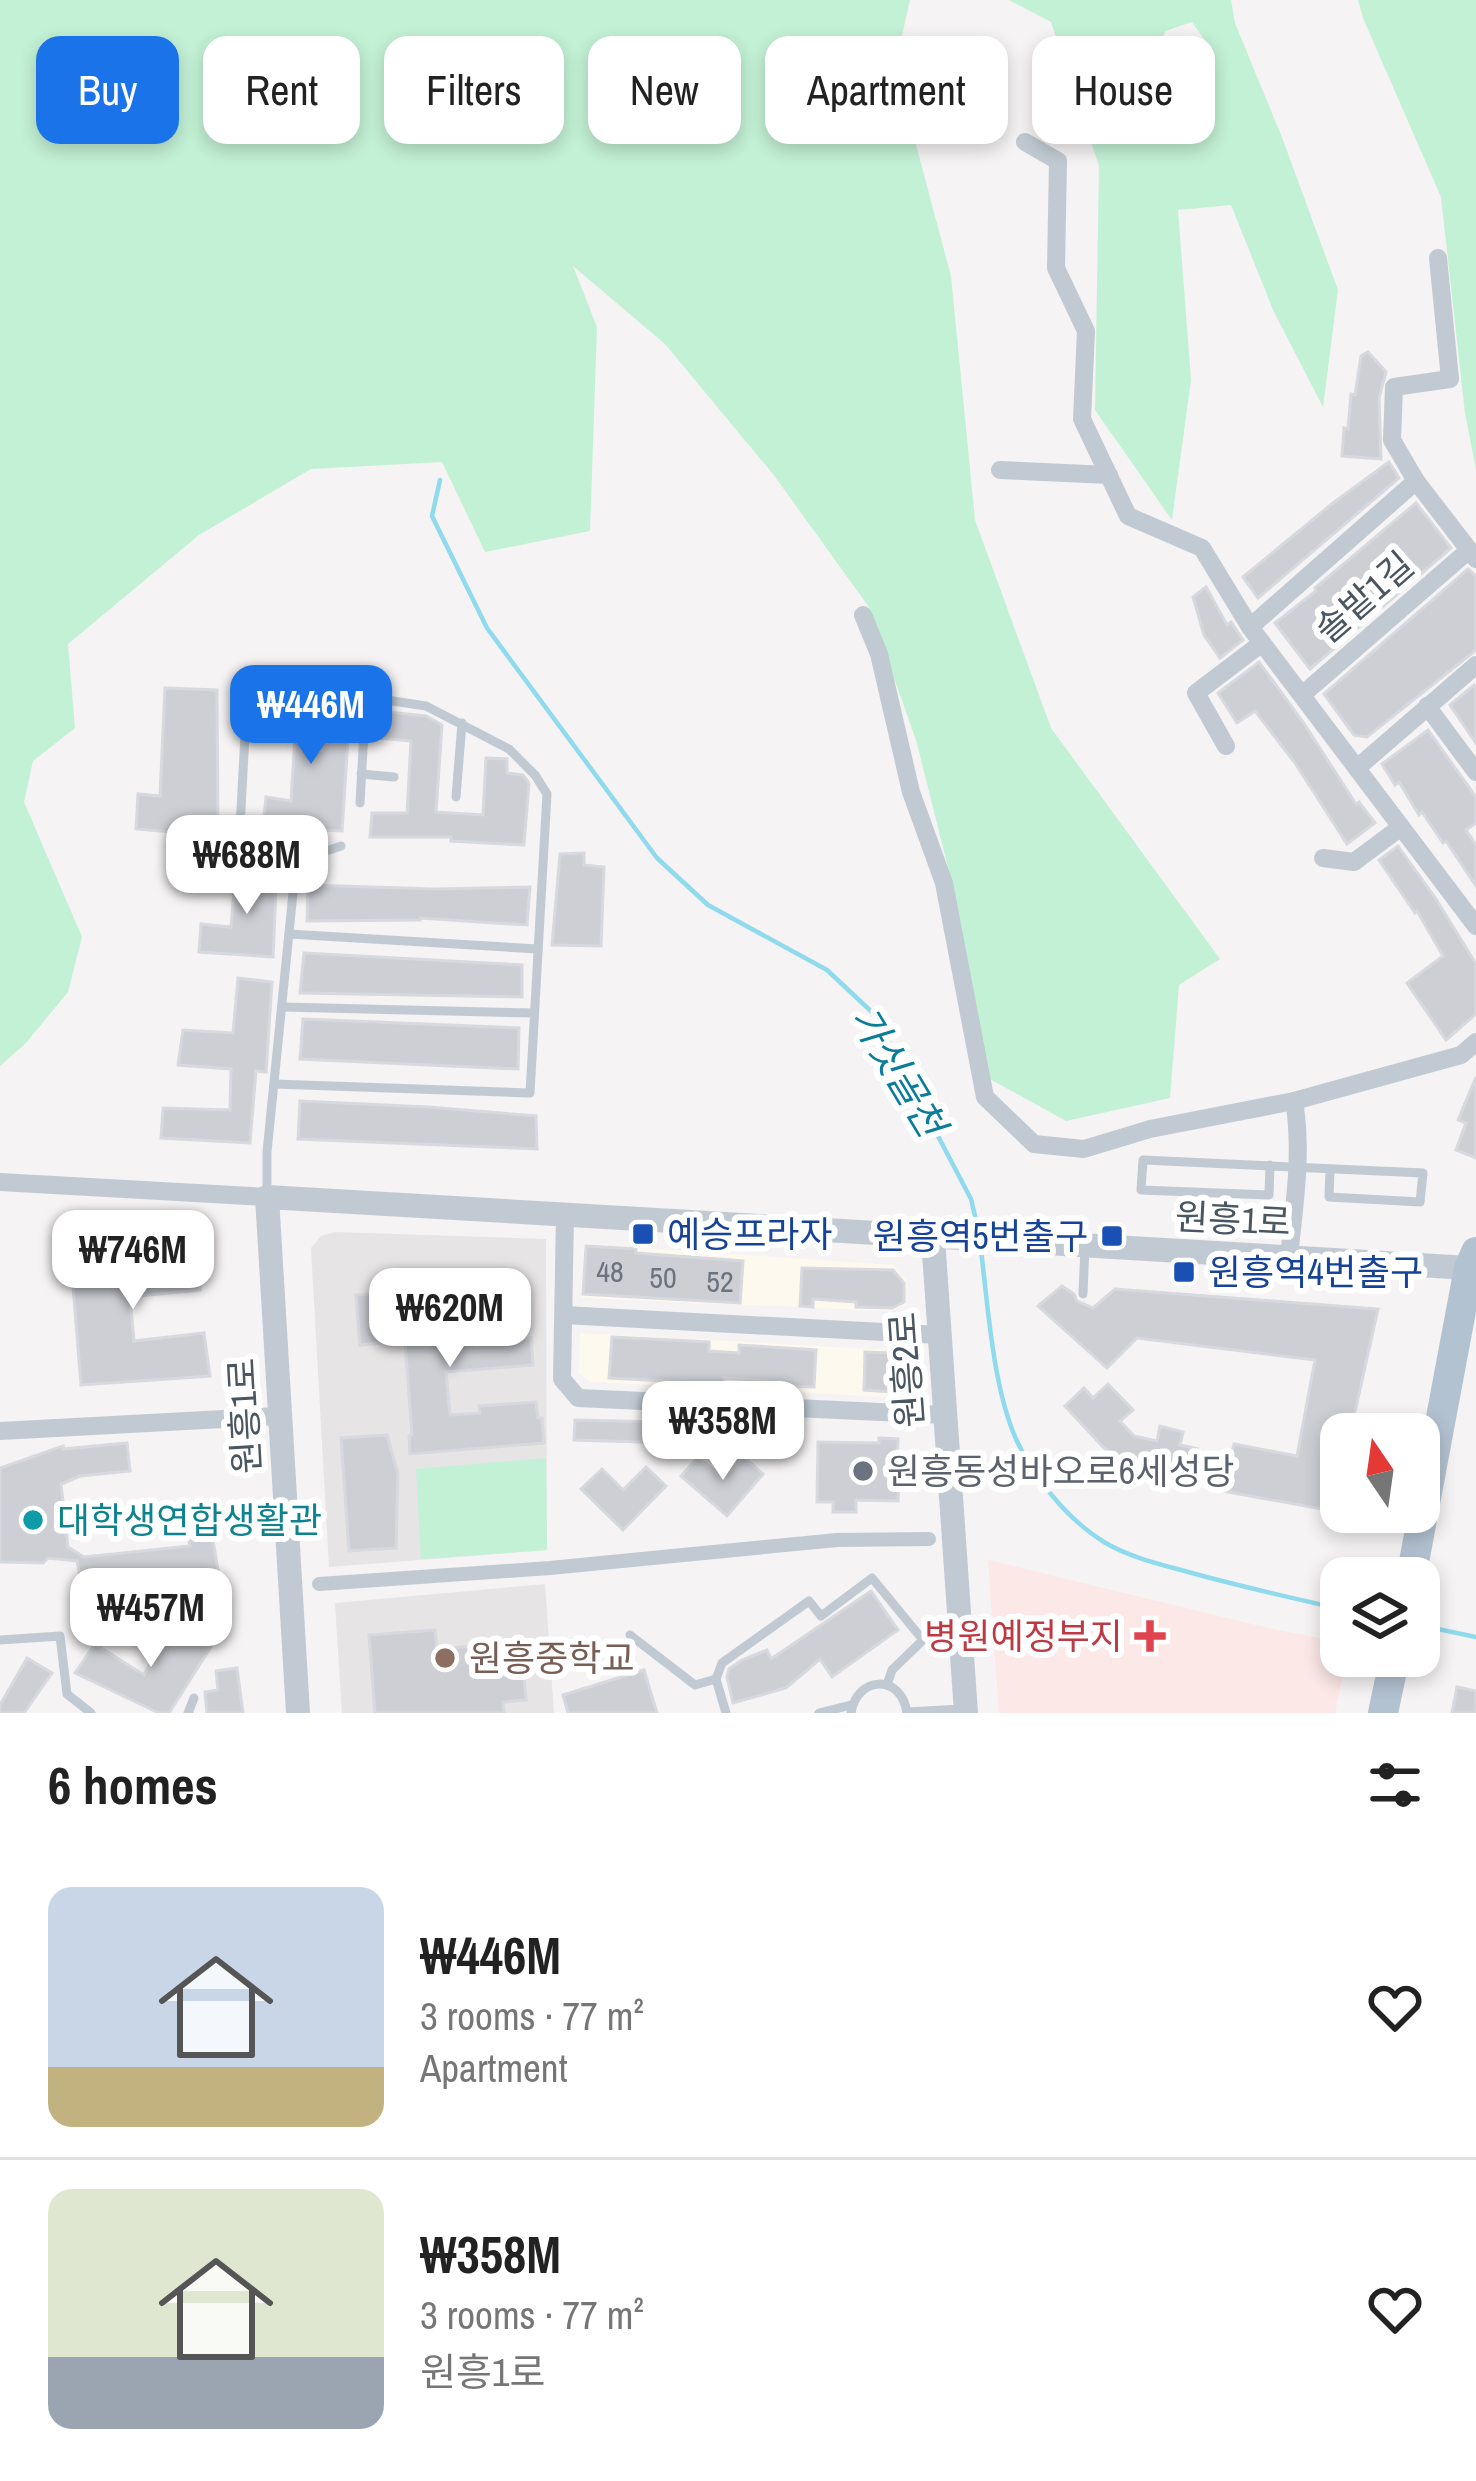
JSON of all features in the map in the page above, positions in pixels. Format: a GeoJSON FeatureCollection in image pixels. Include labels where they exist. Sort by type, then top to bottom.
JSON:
{"type":"FeatureCollection","features":[{"type":"Feature","properties":{"kind":"main road"},"geometry":{"type":"LineString","coordinates":[[1440,1416],[1474,1263]]}},
{"type":"Feature","properties":{"kind":"main road"},"geometry":{"type":"LineString","coordinates":[[1383,1713],[1391,1677]]}},
{"type":"Feature","properties":{"kind":"street","name":"솔밭1길"},"geometry":{"type":"LineString","coordinates":[[1025,142],[1058,160],[1056,268],[1086,331],[1082,419],[1129,516],[1202,548],[1256,634],[1476,926]]}},
{"type":"Feature","properties":{"kind":"street"},"geometry":{"type":"LineString","coordinates":[[1438,258],[1450,379],[1394,388],[1392,440],[1416,481],[1472,554]]}},
{"type":"Feature","properties":{"kind":"street"},"geometry":{"type":"LineString","coordinates":[[1000,470],[1109,475]]}},
{"type":"Feature","properties":{"kind":"street","name":"솔밭1길"},"geometry":{"type":"LineString","coordinates":[[1226,746],[1196,692],[1416,481]]}},
{"type":"Feature","properties":{"kind":"street","name":"솔밭1길"},"geometry":{"type":"LineString","coordinates":[[1302,695],[1472,554]]}},
{"type":"Feature","properties":{"kind":"street"},"geometry":{"type":"LineString","coordinates":[[863,615],[879,654],[910,792],[944,883],[986,1097],[1034,1144],[1084,1149],[1150,1129],[1294,1101],[1462,1055],[1476,1042]]}},
{"type":"Feature","properties":{"kind":"street"},"geometry":{"type":"LineString","coordinates":[[1357,768],[1476,665]]}},
{"type":"Feature","properties":{"kind":"street"},"geometry":{"type":"LineString","coordinates":[[1427,706],[1476,772]]}},
{"type":"Feature","properties":{"kind":"street"},"geometry":{"type":"LineString","coordinates":[[1323,858],[1354,862],[1401,826]]}},
{"type":"Feature","properties":{"kind":"street"},"geometry":{"type":"LineString","coordinates":[[1289,1258],[1298,1167],[1294,1101]]}},
{"type":"Feature","properties":{"kind":"street"},"geometry":{"type":"LineString","coordinates":[[0,1182],[933,1238]]}},
{"type":"Feature","properties":{"kind":"street","name":"원흥1로"},"geometry":{"type":"LineString","coordinates":[[267,1197],[298,1713]]}},
{"type":"Feature","properties":{"kind":"street"},"geometry":{"type":"LineString","coordinates":[[566,1215],[562,1378],[578,1397],[670,1412],[944,1415]]}},
{"type":"Feature","properties":{"kind":"street","name":"원흥1로"},"geometry":{"type":"LineString","coordinates":[[933,1238],[1474,1263]]}},
{"type":"Feature","properties":{"kind":"street","name":"원흥2로"},"geometry":{"type":"LineString","coordinates":[[933,1238],[966,1711]]}},
{"type":"Feature","properties":{"kind":"street"},"geometry":{"type":"LineString","coordinates":[[564,1315],[940,1335]]}},
{"type":"Feature","properties":{"kind":"street"},"geometry":{"type":"LineString","coordinates":[[0,1431],[279,1416]]}},
{"type":"Feature","properties":{"kind":"street"},"geometry":{"type":"LineString","coordinates":[[319,1584],[550,1568],[837,1540],[929,1540]]}},
{"type":"Feature","properties":{"kind":"lane"},"geometry":{"type":"LineString","coordinates":[[274,1084],[530,1093],[547,794],[508,749],[426,706],[260,688],[247,699],[240,827],[255,844],[284,846]]}},
{"type":"Feature","properties":{"kind":"lane"},"geometry":{"type":"LineString","coordinates":[[360,802],[366,697]]}},
{"type":"Feature","properties":{"kind":"lane"},"geometry":{"type":"LineString","coordinates":[[456,796],[462,723]]}},
{"type":"Feature","properties":{"kind":"lane"},"geometry":{"type":"LineString","coordinates":[[362,774],[394,778]]}},
{"type":"Feature","properties":{"kind":"lane"},"geometry":{"type":"LineString","coordinates":[[296,834],[305,837],[312,849],[305,861],[296,863],[285,856],[284,846],[296,834]]}},
{"type":"Feature","properties":{"kind":"lane"},"geometry":{"type":"LineString","coordinates":[[312,849],[340,846]]}},
{"type":"Feature","properties":{"kind":"lane"},"geometry":{"type":"LineString","coordinates":[[267,1197],[267,1152],[296,863]]}},
{"type":"Feature","properties":{"kind":"lane"},"geometry":{"type":"LineString","coordinates":[[289,934],[538,949]]}},
{"type":"Feature","properties":{"kind":"lane"},"geometry":{"type":"LineString","coordinates":[[282,1006],[534,1013]]}},
{"type":"Feature","properties":{"kind":"lane"},"geometry":{"type":"LineString","coordinates":[[1270,1165],[1269,1196],[1141,1190],[1143,1160],[1270,1165],[1423,1173],[1420,1202],[1329,1197],[1330,1169]]}},
{"type":"Feature","properties":{"kind":"lane"},"geometry":{"type":"LineString","coordinates":[[1083,1294],[1085,1246]]}},
{"type":"Feature","properties":{"kind":"lane"},"geometry":{"type":"LineString","coordinates":[[726,1713],[716,1679],[722,1663],[809,1601],[821,1616],[872,1578],[923,1640],[892,1670],[887,1685]]}},
{"type":"Feature","properties":{"kind":"lane"},"geometry":{"type":"LineString","coordinates":[[0,1640],[60,1636],[67,1694],[91,1713]]}},
{"type":"Feature","properties":{"kind":"lane"},"geometry":{"type":"LineString","coordinates":[[630,1636],[695,1685],[716,1679]]}},
{"type":"Feature","properties":{"kind":"lane"},"geometry":{"type":"LineString","coordinates":[[824,1712],[851,1709],[862,1689],[870,1685],[887,1685],[902,1695],[907,1712],[966,1711]]}},
{"type":"Feature","properties":{"kind":"lane"},"geometry":{"type":"LineString","coordinates":[[188,1713],[194,1698]]}},
{"type":"Feature","properties":{"kind":"shaded area"},"geometry":{"type":"Polygon","coordinates":[[[335,1232],[546,1239],[547,1550],[329,1567],[311,1248],[321,1236],[335,1232]]]}},
{"type":"Feature","properties":{"kind":"shaded area"},"geometry":{"type":"Polygon","coordinates":[[[584,1244],[893,1265],[907,1281],[906,1305],[891,1311],[581,1298],[584,1244]]]}},
{"type":"Feature","properties":{"kind":"shaded area"},"geometry":{"type":"Polygon","coordinates":[[[580,1333],[910,1351],[915,1354],[917,1386],[904,1398],[590,1382],[579,1373],[580,1333]]]}},
{"type":"Feature","properties":{"kind":"shaded area","name":"병원예정부지"},"geometry":{"type":"Polygon","coordinates":[[[988,1560],[1320,1638],[1320,1677],[1343,1677],[1335,1713],[999,1713],[988,1560]]]}},
{"type":"Feature","properties":{"kind":"shaded area","name":"원흥중학교"},"geometry":{"type":"Polygon","coordinates":[[[545,1584],[554,1713],[342,1713],[335,1603],[545,1584]]]}},
{"type":"Feature","properties":{"kind":"green space"},"geometry":{"type":"Polygon","coordinates":[[[0,0],[910,0],[902,36],[765,36],[765,144],[916,144],[951,276],[975,520],[1051,728],[1220,959],[1179,985],[1170,1098],[1066,1121],[990,1079],[951,879],[916,740],[869,607],[773,474],[665,344],[573,266],[597,327],[590,531],[485,552],[442,462],[311,469],[199,535],[68,644],[75,728],[33,761],[24,802],[82,937],[68,992],[0,1066],[0,0]]]}},
{"type":"Feature","properties":{"kind":"green space"},"geometry":{"type":"Polygon","coordinates":[[[1009,0],[1231,0],[1235,23],[1338,290],[1323,407],[1274,312],[1231,205],[1178,210],[1191,380],[1172,520],[1095,410],[1099,166],[1092,144],[1215,144],[1215,36],[1202,36],[1192,22],[1165,31],[1164,36],[1056,36],[1051,22],[1009,0]]]}},
{"type":"Feature","properties":{"kind":"green space"},"geometry":{"type":"Polygon","coordinates":[[[1358,0],[1476,0],[1476,470],[1465,413],[1441,197],[1358,0]]]}},
{"type":"Feature","properties":{"kind":"green space"},"geometry":{"type":"Polygon","coordinates":[[[546,1458],[547,1550],[421,1559],[416,1469],[546,1458]]]}},
{"type":"Feature","properties":{"kind":"building"},"geometry":{"type":"Polygon","coordinates":[[[1368,352],[1386,372],[1379,398],[1381,459],[1342,456],[1351,394],[1355,395],[1361,356],[1368,352]]]}},
{"type":"Feature","properties":{"kind":"building"},"geometry":{"type":"Polygon","coordinates":[[[1389,462],[1399,478],[1258,598],[1243,577],[1389,462]]]}},
{"type":"Feature","properties":{"kind":"building"},"geometry":{"type":"Polygon","coordinates":[[[1416,503],[1451,548],[1310,669],[1275,623],[1416,503]]]}},
{"type":"Feature","properties":{"kind":"building"},"geometry":{"type":"Polygon","coordinates":[[[1468,569],[1476,576],[1476,650],[1367,737],[1354,735],[1324,694],[1468,569]]]}},
{"type":"Feature","properties":{"kind":"building"},"geometry":{"type":"Polygon","coordinates":[[[1206,587],[1227,625],[1231,622],[1243,640],[1220,658],[1204,635],[1193,597],[1206,587]]]}},
{"type":"Feature","properties":{"kind":"building"},"geometry":{"type":"Polygon","coordinates":[[[1259,662],[1356,804],[1375,823],[1347,844],[1255,711],[1237,723],[1218,693],[1259,662]]]}},
{"type":"Feature","properties":{"kind":"building"},"geometry":{"type":"Polygon","coordinates":[[[1476,687],[1476,743],[1450,705],[1476,687]]]}},
{"type":"Feature","properties":{"kind":"building"},"geometry":{"type":"Polygon","coordinates":[[[165,688],[217,690],[218,836],[136,829],[138,794],[160,796],[165,688]]]}},
{"type":"Feature","properties":{"kind":"building"},"geometry":{"type":"Polygon","coordinates":[[[265,706],[350,708],[342,831],[263,827],[266,797],[291,801],[295,737],[264,735],[265,706]]]}},
{"type":"Feature","properties":{"kind":"building"},"geometry":{"type":"Polygon","coordinates":[[[379,711],[426,716],[442,725],[436,812],[483,815],[486,758],[507,759],[507,773],[523,775],[529,783],[524,845],[451,841],[451,837],[370,837],[372,813],[407,813],[411,741],[378,738],[379,711]]]}},
{"type":"Feature","properties":{"kind":"building"},"geometry":{"type":"Polygon","coordinates":[[[1428,730],[1476,797],[1476,823],[1466,830],[1476,845],[1476,886],[1446,841],[1422,812],[1419,815],[1382,764],[1428,730]]]}},
{"type":"Feature","properties":{"kind":"building"},"geometry":{"type":"Polygon","coordinates":[[[1398,846],[1476,964],[1476,1014],[1446,1040],[1407,983],[1443,956],[1379,860],[1398,846]]]}},
{"type":"Feature","properties":{"kind":"building"},"geometry":{"type":"Polygon","coordinates":[[[584,853],[584,865],[604,867],[601,946],[552,945],[560,854],[584,853]]]}},
{"type":"Feature","properties":{"kind":"building"},"geometry":{"type":"Polygon","coordinates":[[[236,866],[277,867],[273,957],[199,952],[201,924],[231,927],[236,866]]]}},
{"type":"Feature","properties":{"kind":"building"},"geometry":{"type":"Polygon","coordinates":[[[308,885],[530,887],[527,925],[420,918],[307,921],[308,885]]]}},
{"type":"Feature","properties":{"kind":"building"},"geometry":{"type":"Polygon","coordinates":[[[304,953],[522,965],[522,997],[300,993],[304,953]]]}},
{"type":"Feature","properties":{"kind":"building"},"geometry":{"type":"Polygon","coordinates":[[[238,978],[272,982],[266,1072],[256,1071],[250,1143],[161,1138],[163,1108],[230,1110],[231,1069],[178,1065],[183,1030],[233,1033],[238,978]]]}},
{"type":"Feature","properties":{"kind":"building"},"geometry":{"type":"Polygon","coordinates":[[[303,1019],[519,1028],[518,1069],[300,1059],[303,1019]]]}},
{"type":"Feature","properties":{"kind":"building"},"geometry":{"type":"Polygon","coordinates":[[[1476,1077],[1476,1158],[1456,1150],[1466,1123],[1458,1120],[1476,1077]]]}},
{"type":"Feature","properties":{"kind":"building"},"geometry":{"type":"Polygon","coordinates":[[[300,1101],[536,1116],[537,1149],[298,1139],[300,1101]]]}},
{"type":"Feature","properties":{"kind":"building"},"geometry":{"type":"Polygon","coordinates":[[[198,1240],[200,1290],[130,1297],[134,1341],[204,1333],[210,1376],[81,1385],[70,1250],[198,1240]]]}},
{"type":"Feature","properties":{"kind":"building"},"geometry":{"type":"Polygon","coordinates":[[[586,1246],[743,1261],[740,1303],[583,1294],[586,1246]]]}},
{"type":"Feature","properties":{"kind":"building"},"geometry":{"type":"Polygon","coordinates":[[[802,1268],[893,1270],[904,1283],[904,1302],[892,1308],[856,1307],[856,1302],[813,1299],[813,1307],[800,1306],[802,1268]]]}},
{"type":"Feature","properties":{"kind":"building"},"geometry":{"type":"Polygon","coordinates":[[[1062,1286],[1093,1308],[1115,1289],[1378,1309],[1355,1413],[1320,1413],[1320,1509],[1223,1491],[1234,1444],[1297,1456],[1315,1360],[1137,1338],[1107,1368],[1038,1306],[1062,1286]]]}},
{"type":"Feature","properties":{"kind":"building"},"geometry":{"type":"Polygon","coordinates":[[[437,1288],[439,1314],[474,1311],[475,1328],[522,1324],[523,1339],[531,1338],[533,1365],[446,1372],[450,1415],[480,1413],[479,1406],[536,1402],[544,1443],[410,1454],[405,1341],[360,1345],[356,1295],[437,1288]]]}},
{"type":"Feature","properties":{"kind":"building"},"geometry":{"type":"Polygon","coordinates":[[[612,1337],[709,1342],[709,1351],[739,1353],[739,1345],[816,1350],[814,1387],[724,1378],[723,1384],[609,1378],[612,1337]]]}},
{"type":"Feature","properties":{"kind":"building"},"geometry":{"type":"Polygon","coordinates":[[[865,1352],[891,1353],[899,1359],[901,1384],[893,1392],[864,1390],[865,1352]]]}},
{"type":"Feature","properties":{"kind":"building"},"geometry":{"type":"Polygon","coordinates":[[[1108,1384],[1133,1410],[1120,1421],[1134,1436],[1157,1441],[1160,1426],[1183,1432],[1180,1445],[1198,1449],[1191,1478],[1128,1463],[1104,1448],[1065,1406],[1084,1388],[1093,1398],[1108,1384]]]}},
{"type":"Feature","properties":{"kind":"building"},"geometry":{"type":"Polygon","coordinates":[[[575,1420],[661,1422],[671,1431],[679,1422],[783,1425],[782,1446],[574,1440],[575,1420]]]}},
{"type":"Feature","properties":{"kind":"building"},"geometry":{"type":"Polygon","coordinates":[[[387,1435],[398,1474],[396,1548],[349,1551],[341,1438],[387,1435]]]}},
{"type":"Feature","properties":{"kind":"building","name":"원흥동성바오로6세성당"},"geometry":{"type":"Polygon","coordinates":[[[879,1438],[898,1439],[897,1459],[908,1459],[908,1483],[899,1483],[898,1501],[856,1500],[856,1512],[833,1512],[833,1502],[817,1502],[818,1442],[879,1443],[879,1438]]]}},
{"type":"Feature","properties":{"kind":"building","name":"대학생연합생활관"},"geometry":{"type":"Polygon","coordinates":[[[127,1443],[130,1471],[80,1476],[61,1484],[68,1547],[84,1557],[190,1546],[184,1514],[208,1511],[219,1576],[88,1590],[77,1561],[0,1562],[0,1468],[63,1446],[127,1443]]]}},
{"type":"Feature","properties":{"kind":"building"},"geometry":{"type":"Polygon","coordinates":[[[743,1456],[763,1474],[727,1516],[681,1476],[698,1457],[723,1478],[743,1456]]]}},
{"type":"Feature","properties":{"kind":"building"},"geometry":{"type":"Polygon","coordinates":[[[646,1467],[666,1486],[623,1530],[581,1489],[602,1469],[623,1490],[646,1467]]]}},
{"type":"Feature","properties":{"kind":"building"},"geometry":{"type":"Polygon","coordinates":[[[871,1591],[898,1630],[832,1677],[820,1659],[786,1688],[733,1703],[729,1669],[767,1650],[771,1659],[871,1591]]]}},
{"type":"Feature","properties":{"kind":"building"},"geometry":{"type":"Polygon","coordinates":[[[170,1624],[214,1642],[169,1713],[159,1713],[75,1673],[95,1644],[144,1675],[170,1624]]]}},
{"type":"Feature","properties":{"kind":"building"},"geometry":{"type":"Polygon","coordinates":[[[435,1630],[437,1649],[521,1642],[526,1700],[503,1702],[504,1713],[375,1713],[369,1635],[435,1630]]]}},
{"type":"Feature","properties":{"kind":"building"},"geometry":{"type":"Polygon","coordinates":[[[27,1658],[52,1673],[24,1713],[0,1713],[0,1705],[27,1658]]]}},
{"type":"Feature","properties":{"kind":"building"},"geometry":{"type":"Polygon","coordinates":[[[237,1668],[243,1713],[207,1713],[205,1692],[218,1690],[216,1671],[237,1668]]]}},
{"type":"Feature","properties":{"kind":"building"},"geometry":{"type":"Polygon","coordinates":[[[644,1670],[657,1713],[568,1713],[563,1695],[644,1670]]]}},
{"type":"Feature","properties":{"kind":"building"},"geometry":{"type":"Polygon","coordinates":[[[1457,1687],[1476,1691],[1476,1713],[1452,1713],[1457,1687]]]}},
{"type":"Feature","properties":{"kind":"waterway","name":"가싯골천"},"geometry":{"type":"LineString","coordinates":[[440,480],[432,516],[487,628],[657,858],[708,905],[827,970],[874,1014],[971,1199],[979,1233]]}},
{"type":"Feature","properties":{"kind":"waterway","name":"가싯골천"},"geometry":{"type":"LineString","coordinates":[[981,1250],[992,1346],[1008,1418],[1032,1468],[1065,1510],[1104,1542],[1132,1555],[1320,1604]]}},
{"type":"Feature","properties":{"kind":"waterway","name":"가싯골천"},"geometry":{"type":"LineString","coordinates":[[1440,1629],[1476,1637]]}},
{"type":"Feature","properties":{"kind":"place","name":"예승프라자"},"geometry":{"type":"Point","coordinates":[643,1234]}},
{"type":"Feature","properties":{"kind":"place","name":"원흥역5번출구"},"geometry":{"type":"Point","coordinates":[1112,1236]}},
{"type":"Feature","properties":{"kind":"place","name":"원흥역4번출구"},"geometry":{"type":"Point","coordinates":[1184,1272]}},
{"type":"Feature","properties":{"kind":"place","name":"원흥동성바오로6세성당"},"geometry":{"type":"Point","coordinates":[863,1471]}},
{"type":"Feature","properties":{"kind":"place","name":"대학생연합생활관"},"geometry":{"type":"Point","coordinates":[33,1520]}},
{"type":"Feature","properties":{"kind":"place","name":"병원예정부지"},"geometry":{"type":"Point","coordinates":[1150,1636]}},
{"type":"Feature","properties":{"kind":"place","name":"원흥중학교"},"geometry":{"type":"Point","coordinates":[445,1658]}}]}
